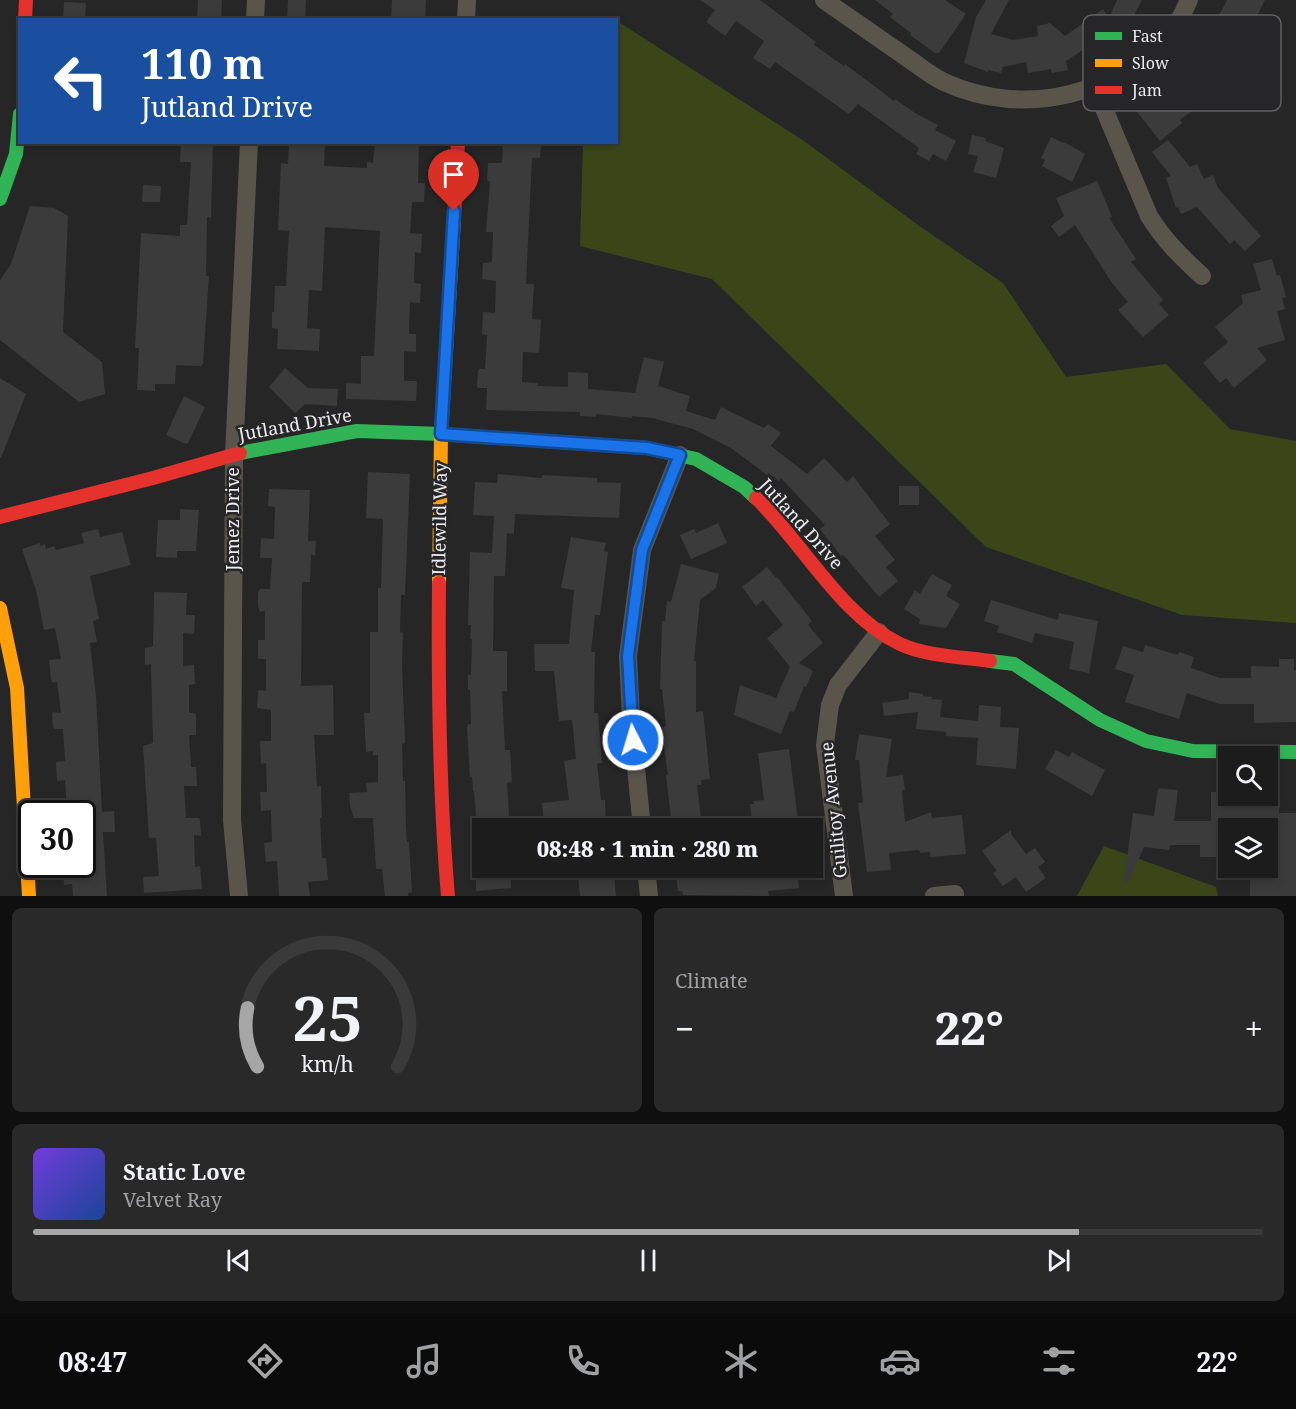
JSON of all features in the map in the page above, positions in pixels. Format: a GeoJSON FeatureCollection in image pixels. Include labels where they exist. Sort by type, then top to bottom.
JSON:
{"type":"FeatureCollection","features":[{"type":"Feature","properties":{"kind":"street"},"geometry":{"type":"LineString","coordinates":[[25,18],[26,0]]}},
{"type":"Feature","properties":{"kind":"street"},"geometry":{"type":"LineString","coordinates":[[255,18],[256,0]]}},
{"type":"Feature","properties":{"kind":"street"},"geometry":{"type":"LineString","coordinates":[[466,18],[467,0]]}},
{"type":"Feature","properties":{"kind":"street"},"geometry":{"type":"LineString","coordinates":[[824,0],[943,82],[980,94],[1015,101],[1059,98],[1083,91]]}},
{"type":"Feature","properties":{"kind":"street"},"geometry":{"type":"LineString","coordinates":[[1182,15],[1189,0]]}},
{"type":"Feature","properties":{"kind":"street"},"geometry":{"type":"LineString","coordinates":[[1105,111],[1149,216],[1174,251],[1202,276]]}},
{"type":"Feature","properties":{"kind":"street"},"geometry":{"type":"LineString","coordinates":[[0,199],[16,154],[18,134]]}},
{"type":"Feature","properties":{"kind":"street","name":"Jemez Drive"},"geometry":{"type":"LineString","coordinates":[[239,896],[232,820],[234,454],[249,144]]}},
{"type":"Feature","properties":{"kind":"street","name":"Idlewild Way"},"geometry":{"type":"LineString","coordinates":[[448,896],[438,678],[441,434],[458,144]]}},
{"type":"Feature","properties":{"kind":"street","name":"Jutland Drive"},"geometry":{"type":"LineString","coordinates":[[0,517],[153,478],[234,454],[357,431],[441,434],[647,448],[696,459],[744,487],[776,517],[854,612],[879,632],[902,645],[938,654],[1014,664],[1100,720],[1146,741],[1193,751],[1296,752]]}},
{"type":"Feature","properties":{"kind":"street"},"geometry":{"type":"LineString","coordinates":[[641,818],[631,718],[628,656],[642,550],[680,455]]}},
{"type":"Feature","properties":{"kind":"street"},"geometry":{"type":"LineString","coordinates":[[0,608],[17,688],[29,896]]}},
{"type":"Feature","properties":{"kind":"street","name":"Guilitoy Avenue"},"geometry":{"type":"LineString","coordinates":[[844,896],[825,745],[830,705],[838,685],[879,632]]}},
{"type":"Feature","properties":{"kind":"street"},"geometry":{"type":"LineString","coordinates":[[647,878],[649,896]]}},
{"type":"Feature","properties":{"kind":"street"},"geometry":{"type":"LineString","coordinates":[[934,896],[955,894]]}},
{"type":"Feature","properties":{"kind":"green space"},"geometry":{"type":"Polygon","coordinates":[[[618,22],[804,141],[918,225],[1003,283],[1066,377],[1166,364],[1230,429],[1296,441],[1296,623],[1182,615],[986,547],[712,279],[580,246],[583,144],[618,144],[618,22]]]}},
{"type":"Feature","properties":{"kind":"green space"},"geometry":{"type":"Polygon","coordinates":[[[1104,846],[1216,887],[1218,896],[1077,896],[1104,846]]]}},
{"type":"Feature","properties":{"kind":"building"},"geometry":{"type":"Polygon","coordinates":[[[198,0],[222,0],[221,18],[197,18],[198,0]]]}},
{"type":"Feature","properties":{"kind":"building"},"geometry":{"type":"Polygon","coordinates":[[[288,0],[306,0],[305,18],[287,18],[288,0]]]}},
{"type":"Feature","properties":{"kind":"building"},"geometry":{"type":"Polygon","coordinates":[[[392,0],[426,0],[425,18],[391,18],[392,0]]]}},
{"type":"Feature","properties":{"kind":"building"},"geometry":{"type":"Polygon","coordinates":[[[700,0],[760,0],[816,42],[814,45],[844,66],[845,64],[894,101],[895,99],[938,125],[935,130],[956,141],[946,161],[933,154],[929,161],[916,154],[919,148],[858,104],[849,114],[775,62],[770,69],[753,58],[764,41],[736,21],[725,36],[706,22],[715,10],[700,0]]]}},
{"type":"Feature","properties":{"kind":"building"},"geometry":{"type":"Polygon","coordinates":[[[875,0],[945,0],[966,14],[939,53],[935,53],[910,35],[911,33],[890,17],[893,14],[875,0]]]}},
{"type":"Feature","properties":{"kind":"building"},"geometry":{"type":"Polygon","coordinates":[[[986,0],[1009,0],[991,34],[1013,40],[1038,36],[1037,26],[1050,23],[1065,36],[1083,23],[1083,50],[1066,61],[1068,70],[1052,73],[1051,69],[1028,73],[1026,62],[1003,67],[1001,73],[988,70],[988,72],[964,63],[976,17],[986,0]]]}},
{"type":"Feature","properties":{"kind":"building"},"geometry":{"type":"Polygon","coordinates":[[[1117,0],[1142,0],[1134,15],[1110,15],[1117,0]]]}},
{"type":"Feature","properties":{"kind":"building"},"geometry":{"type":"Polygon","coordinates":[[[1227,0],[1265,0],[1258,15],[1219,15],[1227,0]]]}},
{"type":"Feature","properties":{"kind":"building"},"geometry":{"type":"Polygon","coordinates":[[[64,2],[86,3],[85,18],[63,18],[64,2]]]}},
{"type":"Feature","properties":{"kind":"building"},"geometry":{"type":"Polygon","coordinates":[[[1103,9],[1107,15],[1095,15],[1103,9]]]}},
{"type":"Feature","properties":{"kind":"building"},"geometry":{"type":"Polygon","coordinates":[[[1136,111],[1192,111],[1180,120],[1182,123],[1160,141],[1136,111]]]}},
{"type":"Feature","properties":{"kind":"building"},"geometry":{"type":"Polygon","coordinates":[[[972,135],[986,138],[985,141],[1004,148],[996,178],[973,172],[978,156],[968,154],[972,135]]]}},
{"type":"Feature","properties":{"kind":"building"},"geometry":{"type":"Polygon","coordinates":[[[1051,137],[1085,154],[1072,182],[1042,166],[1045,160],[1041,158],[1051,137]]]}},
{"type":"Feature","properties":{"kind":"building"},"geometry":{"type":"Polygon","coordinates":[[[1168,140],[1190,167],[1197,164],[1204,179],[1213,175],[1218,188],[1261,236],[1245,251],[1234,240],[1230,244],[1197,207],[1181,214],[1178,207],[1176,208],[1166,178],[1171,176],[1152,152],[1168,140]]]}},
{"type":"Feature","properties":{"kind":"building"},"geometry":{"type":"Polygon","coordinates":[[[181,144],[213,144],[211,218],[207,217],[206,276],[209,276],[203,364],[201,366],[176,365],[175,384],[155,384],[155,391],[137,390],[139,348],[135,348],[141,233],[180,236],[180,225],[187,225],[191,162],[180,162],[181,144]]]}},
{"type":"Feature","properties":{"kind":"building"},"geometry":{"type":"Polygon","coordinates":[[[289,144],[325,144],[324,166],[367,168],[367,162],[373,163],[375,144],[419,144],[418,183],[425,183],[424,202],[412,202],[410,233],[422,234],[421,253],[415,252],[414,283],[421,284],[420,303],[410,302],[409,334],[416,334],[416,352],[404,351],[404,381],[417,381],[416,401],[346,399],[346,383],[361,384],[361,356],[374,356],[380,231],[325,227],[322,291],[309,290],[307,328],[320,329],[319,351],[277,349],[278,329],[272,328],[272,312],[274,312],[275,286],[286,286],[289,231],[278,230],[281,163],[288,164],[289,144]]]}},
{"type":"Feature","properties":{"kind":"building"},"geometry":{"type":"Polygon","coordinates":[[[503,144],[541,144],[540,158],[532,158],[526,284],[534,284],[532,319],[541,320],[539,353],[523,352],[522,382],[538,383],[538,386],[568,387],[568,372],[588,373],[588,389],[635,393],[644,357],[664,362],[658,386],[690,396],[686,411],[715,420],[721,407],[764,428],[768,424],[781,433],[771,446],[807,474],[824,458],[847,482],[853,476],[890,524],[875,536],[895,560],[886,567],[898,581],[879,597],[847,559],[841,556],[820,529],[825,525],[781,478],[779,481],[768,473],[767,475],[731,448],[693,429],[652,418],[632,416],[632,418],[596,414],[596,417],[580,416],[580,412],[486,410],[487,388],[477,386],[478,371],[485,369],[487,335],[482,334],[483,312],[495,313],[496,281],[482,279],[483,263],[492,262],[493,232],[486,232],[490,182],[487,180],[488,164],[502,163],[503,144]]]}},
{"type":"Feature","properties":{"kind":"building"},"geometry":{"type":"Polygon","coordinates":[[[1097,181],[1112,217],[1109,218],[1136,259],[1131,262],[1163,300],[1159,304],[1169,315],[1143,337],[1118,310],[1128,302],[1112,283],[1075,225],[1059,237],[1051,226],[1064,216],[1056,198],[1097,181]]]}},
{"type":"Feature","properties":{"kind":"building"},"geometry":{"type":"Polygon","coordinates":[[[143,185],[161,186],[160,202],[142,202],[143,185]]]}},
{"type":"Feature","properties":{"kind":"building"},"geometry":{"type":"Polygon","coordinates":[[[30,206],[54,208],[68,216],[63,332],[102,362],[105,394],[79,402],[0,340],[0,280],[11,264],[30,206]]]}},
{"type":"Feature","properties":{"kind":"building"},"geometry":{"type":"Polygon","coordinates":[[[1272,259],[1277,276],[1280,275],[1286,297],[1282,298],[1285,309],[1277,311],[1285,340],[1257,348],[1267,360],[1234,388],[1226,378],[1220,383],[1203,363],[1228,342],[1215,327],[1243,303],[1241,295],[1261,290],[1253,264],[1272,259]]]}},
{"type":"Feature","properties":{"kind":"building"},"geometry":{"type":"Polygon","coordinates":[[[285,368],[308,388],[338,389],[337,406],[305,404],[295,413],[269,387],[285,368]]]}},
{"type":"Feature","properties":{"kind":"building"},"geometry":{"type":"Polygon","coordinates":[[[0,378],[26,394],[1,458],[0,458],[0,378]]]}},
{"type":"Feature","properties":{"kind":"building"},"geometry":{"type":"Polygon","coordinates":[[[184,396],[205,407],[186,444],[166,435],[184,396]]]}},
{"type":"Feature","properties":{"kind":"building"},"geometry":{"type":"Polygon","coordinates":[[[368,472],[410,474],[405,595],[401,595],[400,632],[403,633],[405,743],[402,744],[403,781],[405,781],[406,828],[412,892],[408,893],[408,896],[385,896],[382,869],[376,869],[373,818],[354,818],[350,806],[349,793],[367,792],[366,783],[378,782],[378,755],[373,755],[373,751],[366,752],[364,713],[370,713],[370,632],[378,632],[378,588],[381,588],[383,519],[366,518],[368,472]]]}},
{"type":"Feature","properties":{"kind":"building"},"geometry":{"type":"Polygon","coordinates":[[[498,474],[542,478],[542,475],[597,478],[597,482],[621,483],[619,518],[515,514],[514,534],[507,533],[505,576],[494,576],[493,651],[507,651],[507,691],[502,691],[505,750],[510,750],[512,782],[507,783],[509,818],[476,818],[472,777],[470,777],[467,727],[471,724],[470,690],[468,690],[468,675],[471,675],[472,639],[470,639],[471,625],[468,625],[470,552],[492,553],[494,516],[473,515],[475,482],[497,483],[498,474]]]}},
{"type":"Feature","properties":{"kind":"building"},"geometry":{"type":"Polygon","coordinates":[[[899,486],[919,486],[919,505],[899,505],[899,486]]]}},
{"type":"Feature","properties":{"kind":"building"},"geometry":{"type":"Polygon","coordinates":[[[269,489],[310,490],[308,541],[316,541],[315,555],[311,555],[310,582],[302,582],[301,686],[333,685],[334,735],[314,735],[317,786],[321,786],[322,858],[326,858],[328,880],[308,882],[310,896],[279,896],[277,861],[266,862],[264,843],[272,842],[271,810],[261,811],[260,792],[267,792],[266,763],[261,764],[260,741],[271,741],[271,710],[257,708],[259,690],[266,691],[266,659],[258,659],[258,640],[265,640],[265,611],[260,612],[258,592],[260,589],[270,589],[272,558],[260,558],[261,538],[274,539],[275,507],[268,506],[269,489]]]}},
{"type":"Feature","properties":{"kind":"building"},"geometry":{"type":"Polygon","coordinates":[[[180,509],[199,510],[196,551],[177,551],[177,558],[156,557],[158,520],[180,520],[180,509]]]}},
{"type":"Feature","properties":{"kind":"building"},"geometry":{"type":"Polygon","coordinates":[[[718,523],[727,543],[691,559],[680,535],[694,529],[696,533],[718,523]]]}},
{"type":"Feature","properties":{"kind":"building"},"geometry":{"type":"Polygon","coordinates":[[[98,529],[100,537],[122,532],[131,565],[90,576],[99,619],[93,621],[97,642],[90,643],[96,696],[102,812],[114,811],[115,832],[103,832],[107,896],[73,896],[72,884],[64,885],[64,878],[96,878],[96,800],[66,800],[65,780],[57,781],[56,762],[65,761],[63,729],[53,727],[52,712],[61,713],[57,682],[52,682],[49,660],[61,659],[55,628],[44,630],[36,590],[22,549],[40,543],[40,546],[45,544],[46,549],[54,546],[56,550],[84,543],[81,533],[98,529]]]}},
{"type":"Feature","properties":{"kind":"building"},"geometry":{"type":"Polygon","coordinates":[[[571,537],[606,543],[604,551],[608,552],[600,615],[595,615],[591,652],[595,652],[594,713],[598,713],[602,763],[597,763],[601,800],[605,800],[606,818],[543,818],[542,803],[569,800],[564,761],[576,759],[572,720],[559,721],[554,671],[535,671],[534,644],[569,644],[574,590],[561,588],[571,537]]]}},
{"type":"Feature","properties":{"kind":"building"},"geometry":{"type":"Polygon","coordinates":[[[681,564],[719,574],[716,588],[700,600],[694,661],[696,661],[696,712],[703,711],[710,779],[701,780],[702,785],[697,785],[701,818],[671,818],[661,727],[666,726],[662,689],[660,689],[662,621],[665,621],[667,601],[671,602],[681,564]]]}},
{"type":"Feature","properties":{"kind":"building"},"geometry":{"type":"Polygon","coordinates":[[[767,567],[812,621],[808,625],[823,643],[799,663],[813,671],[806,687],[804,686],[794,712],[790,711],[781,734],[734,715],[740,685],[776,698],[790,667],[767,638],[783,625],[763,600],[756,606],[742,587],[767,567]]]}},
{"type":"Feature","properties":{"kind":"building"},"geometry":{"type":"Polygon","coordinates":[[[932,574],[952,585],[946,596],[960,604],[946,628],[919,624],[920,619],[904,609],[915,590],[920,594],[932,574]]]}},
{"type":"Feature","properties":{"kind":"building"},"geometry":{"type":"Polygon","coordinates":[[[154,592],[187,593],[186,615],[195,615],[194,634],[183,633],[183,666],[194,665],[195,684],[189,685],[189,713],[196,715],[196,735],[189,735],[191,767],[196,767],[197,786],[184,786],[186,818],[199,818],[200,820],[201,836],[194,835],[195,867],[200,866],[202,889],[144,893],[143,877],[159,876],[156,838],[149,838],[143,746],[153,743],[151,664],[145,665],[145,648],[153,646],[154,592]]]}},
{"type":"Feature","properties":{"kind":"building"},"geometry":{"type":"Polygon","coordinates":[[[991,600],[1058,620],[1059,613],[1098,621],[1089,673],[1069,669],[1074,642],[1035,633],[1032,643],[997,632],[999,626],[984,621],[991,600]]]}},
{"type":"Feature","properties":{"kind":"building"},"geometry":{"type":"Polygon","coordinates":[[[1145,645],[1178,655],[1179,652],[1194,657],[1191,668],[1220,678],[1251,678],[1251,666],[1279,667],[1279,659],[1294,659],[1296,722],[1254,723],[1254,704],[1219,704],[1187,693],[1179,719],[1125,702],[1134,675],[1115,669],[1123,646],[1143,652],[1145,645]]]}},
{"type":"Feature","properties":{"kind":"building"},"geometry":{"type":"Polygon","coordinates":[[[909,692],[942,700],[940,717],[978,721],[979,705],[1001,707],[1000,727],[1019,728],[1016,769],[976,765],[978,738],[946,736],[946,732],[916,729],[918,712],[884,716],[882,703],[909,699],[909,692]]]}},
{"type":"Feature","properties":{"kind":"building"},"geometry":{"type":"Polygon","coordinates":[[[859,734],[892,739],[886,777],[903,775],[905,822],[931,812],[932,818],[962,815],[966,854],[930,857],[930,852],[920,853],[919,850],[889,853],[891,870],[867,872],[858,803],[863,803],[859,760],[855,760],[859,734]]]}},
{"type":"Feature","properties":{"kind":"building"},"geometry":{"type":"Polygon","coordinates":[[[789,749],[798,818],[752,818],[750,804],[754,804],[753,801],[764,800],[758,753],[789,749]]]}},
{"type":"Feature","properties":{"kind":"building"},"geometry":{"type":"Polygon","coordinates":[[[1056,750],[1069,757],[1072,752],[1105,770],[1092,796],[1045,769],[1056,750]]]}},
{"type":"Feature","properties":{"kind":"building"},"geometry":{"type":"Polygon","coordinates":[[[1158,788],[1178,790],[1174,821],[1211,821],[1211,792],[1218,792],[1218,806],[1278,806],[1278,795],[1279,813],[1296,813],[1296,896],[1250,896],[1250,878],[1278,878],[1278,818],[1218,818],[1218,857],[1200,857],[1200,845],[1170,845],[1169,850],[1144,847],[1128,883],[1124,882],[1133,813],[1154,816],[1158,788]]]}},
{"type":"Feature","properties":{"kind":"building"},"geometry":{"type":"Polygon","coordinates":[[[1011,830],[1011,834],[1026,854],[1035,848],[1045,862],[1038,867],[1046,878],[1026,892],[1016,877],[1003,886],[993,873],[997,871],[982,851],[1011,830]]]}},
{"type":"Feature","properties":{"kind":"building"},"geometry":{"type":"Polygon","coordinates":[[[476,878],[511,878],[511,888],[476,891],[476,878]]]}},
{"type":"Feature","properties":{"kind":"building"},"geometry":{"type":"Polygon","coordinates":[[[578,878],[614,878],[616,896],[580,896],[578,878]]]}},
{"type":"Feature","properties":{"kind":"building"},"geometry":{"type":"Polygon","coordinates":[[[676,878],[798,878],[799,888],[768,891],[769,896],[683,895],[682,891],[678,891],[676,878]]]}},
{"type":"Feature","properties":{"kind":"traffic: fast"},"geometry":{"type":"LineString","coordinates":[[0,199],[16,154],[18,134]]}},
{"type":"Feature","properties":{"kind":"traffic: fast"},"geometry":{"type":"LineString","coordinates":[[240,453],[357,431],[441,434],[647,448],[696,459],[744,487],[756,498]]}},
{"type":"Feature","properties":{"kind":"traffic: fast"},"geometry":{"type":"LineString","coordinates":[[990,661],[1014,664],[1100,720],[1146,741],[1193,751],[1296,752]]}},
{"type":"Feature","properties":{"kind":"traffic: slow"},"geometry":{"type":"LineString","coordinates":[[439,583],[441,434],[454,218]]}},
{"type":"Feature","properties":{"kind":"traffic: slow"},"geometry":{"type":"LineString","coordinates":[[0,608],[17,688],[29,896]]}},
{"type":"Feature","properties":{"kind":"traffic: jam"},"geometry":{"type":"LineString","coordinates":[[25,18],[26,0]]}},
{"type":"Feature","properties":{"kind":"traffic: jam"},"geometry":{"type":"LineString","coordinates":[[454,218],[458,144]]}},
{"type":"Feature","properties":{"kind":"traffic: jam"},"geometry":{"type":"LineString","coordinates":[[0,517],[240,453]]}},
{"type":"Feature","properties":{"kind":"traffic: jam"},"geometry":{"type":"LineString","coordinates":[[756,498],[841,597],[879,632],[900,644],[921,651],[990,661]]}},
{"type":"Feature","properties":{"kind":"traffic: jam"},"geometry":{"type":"LineString","coordinates":[[439,583],[440,740],[448,896]]}},
{"type":"Feature","properties":{"kind":"route"},"geometry":{"type":"LineString","coordinates":[[454,211],[441,434],[647,448],[680,455],[642,550],[628,656],[633,740]]}}]}
